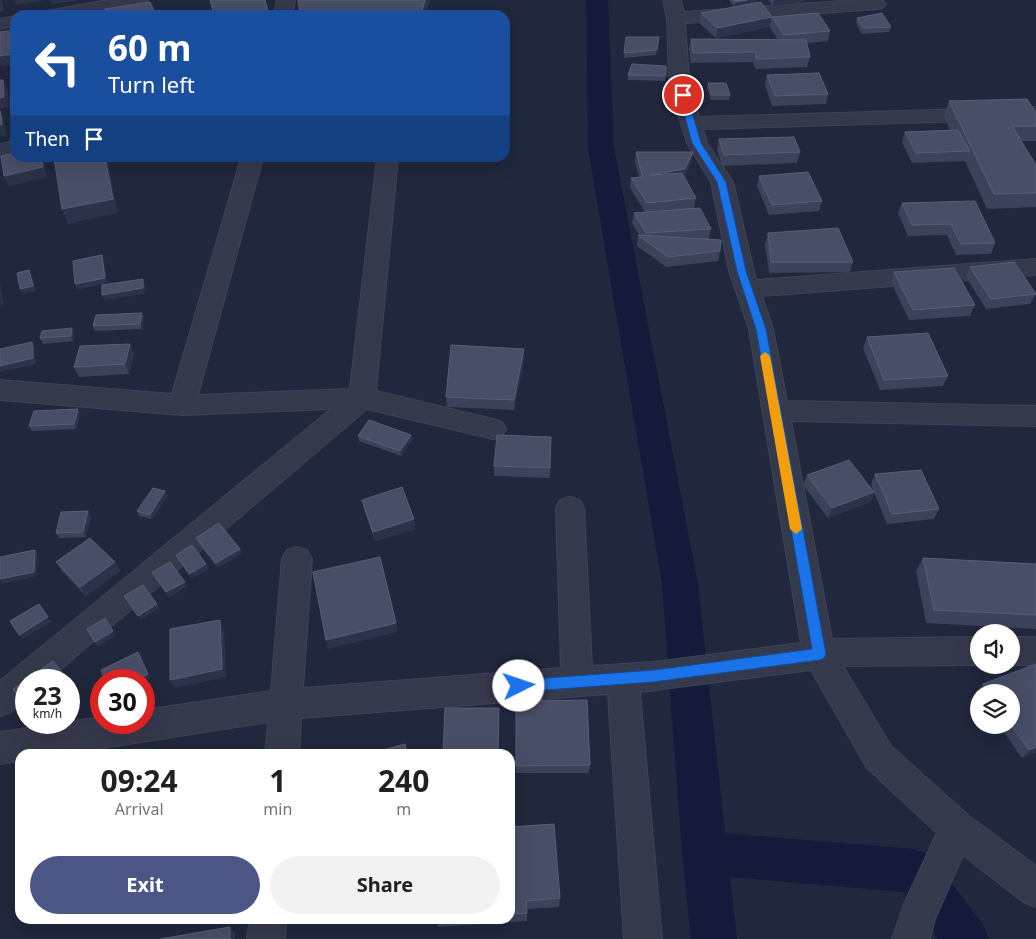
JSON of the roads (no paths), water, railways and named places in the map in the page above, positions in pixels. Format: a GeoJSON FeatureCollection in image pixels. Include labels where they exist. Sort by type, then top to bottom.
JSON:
{"type":"FeatureCollection","features":[{"type":"Feature","properties":{"kind":"street"},"geometry":{"type":"LineString","coordinates":[[70,10],[91,4],[139,0]]}},
{"type":"Feature","properties":{"kind":"street"},"geometry":{"type":"LineString","coordinates":[[877,4],[674,9],[679,79],[697,143],[722,182],[748,289],[761,329],[774,411],[820,654],[879,757],[957,829],[1036,889]]}},
{"type":"Feature","properties":{"kind":"street"},"geometry":{"type":"LineString","coordinates":[[691,123],[1036,114]]}},
{"type":"Feature","properties":{"kind":"street"},"geometry":{"type":"LineString","coordinates":[[182,405],[251,162]]}},
{"type":"Feature","properties":{"kind":"street"},"geometry":{"type":"LineString","coordinates":[[0,701],[362,398],[388,162]]}},
{"type":"Feature","properties":{"kind":"street"},"geometry":{"type":"LineString","coordinates":[[748,289],[1036,267]]}},
{"type":"Feature","properties":{"kind":"street"},"geometry":{"type":"LineString","coordinates":[[0,390],[182,405],[362,398],[493,430]]}},
{"type":"Feature","properties":{"kind":"street"},"geometry":{"type":"LineString","coordinates":[[774,411],[1036,416]]}},
{"type":"Feature","properties":{"kind":"street"},"geometry":{"type":"LineString","coordinates":[[570,508],[577,682]]}},
{"type":"Feature","properties":{"kind":"street"},"geometry":{"type":"LineString","coordinates":[[282,749],[297,559]]}},
{"type":"Feature","properties":{"kind":"street"},"geometry":{"type":"LineString","coordinates":[[0,748],[286,704],[639,677],[744,666],[842,652],[970,651]]}},
{"type":"Feature","properties":{"kind":"street"},"geometry":{"type":"LineString","coordinates":[[1020,651],[1036,651]]}},
{"type":"Feature","properties":{"kind":"street"},"geometry":{"type":"LineString","coordinates":[[639,677],[643,939]]}},
{"type":"Feature","properties":{"kind":"street"},"geometry":{"type":"LineString","coordinates":[[914,928],[957,829]]}},
{"type":"Feature","properties":{"kind":"street"},"geometry":{"type":"LineString","coordinates":[[266,939],[268,924]]}},
{"type":"Feature","properties":{"kind":"waterway"},"geometry":{"type":"LineString","coordinates":[[597,0],[601,148],[680,584],[706,853]]}},
{"type":"Feature","properties":{"kind":"waterway"},"geometry":{"type":"LineString","coordinates":[[706,853],[914,871],[966,939]]}},
{"type":"Feature","properties":{"kind":"waterway"},"geometry":{"type":"LineString","coordinates":[[706,853],[714,939]]}}]}
